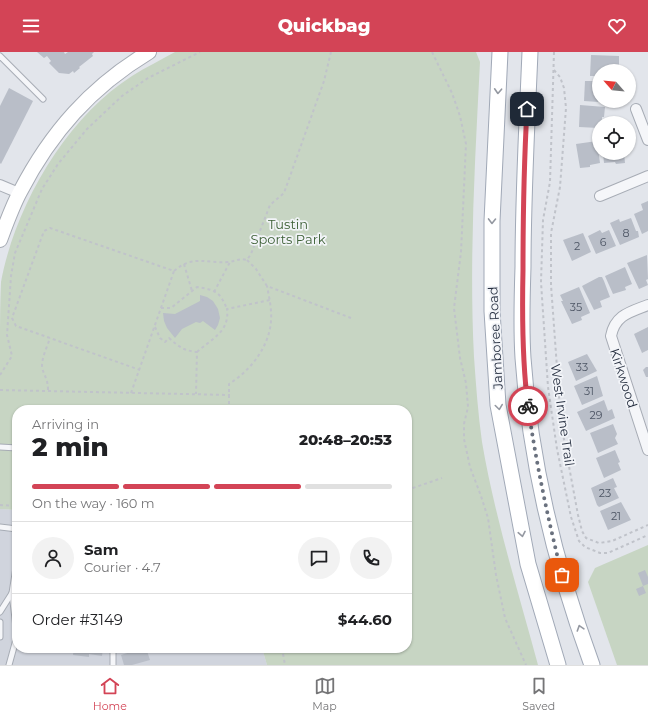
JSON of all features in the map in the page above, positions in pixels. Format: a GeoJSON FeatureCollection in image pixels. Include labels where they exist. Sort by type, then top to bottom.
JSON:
{"type":"FeatureCollection","features":[{"type":"Feature","properties":{"kind":"main road","name":"Jamboree Road"},"geometry":{"type":"LineString","coordinates":[[500,52],[492,221],[492,311],[498,405],[528,564],[558,665]]}},
{"type":"Feature","properties":{"kind":"main road","name":"Jamboree Road"},"geometry":{"type":"LineString","coordinates":[[530,52],[524,176],[523,358],[535,452],[548,519],[562,575],[592,665]]}},
{"type":"Feature","properties":{"kind":"street"},"geometry":{"type":"LineString","coordinates":[[0,240],[19,193],[42,154],[65,122],[91,94],[127,66],[149,52]]}},
{"type":"Feature","properties":{"kind":"street"},"geometry":{"type":"LineString","coordinates":[[636,109],[648,140]]}},
{"type":"Feature","properties":{"kind":"street"},"geometry":{"type":"LineString","coordinates":[[600,196],[648,176]]}},
{"type":"Feature","properties":{"kind":"street"},"geometry":{"type":"LineString","coordinates":[[0,185],[19,193]]}},
{"type":"Feature","properties":{"kind":"street","name":"Kirkwood"},"geometry":{"type":"LineString","coordinates":[[648,304],[622,316],[616,321],[612,328],[611,336],[648,450]]}},
{"type":"Feature","properties":{"kind":"lane"},"geometry":{"type":"LineString","coordinates":[[0,56],[43,99]]}},
{"type":"Feature","properties":{"kind":"lane"},"geometry":{"type":"LineString","coordinates":[[0,447],[12,448]]}},
{"type":"Feature","properties":{"kind":"lane"},"geometry":{"type":"LineString","coordinates":[[0,527],[12,528]]}},
{"type":"Feature","properties":{"kind":"lane"},"geometry":{"type":"LineString","coordinates":[[0,612],[12,598]]}},
{"type":"Feature","properties":{"kind":"lane"},"geometry":{"type":"LineString","coordinates":[[0,622],[0,637]]}},
{"type":"Feature","properties":{"kind":"lane"},"geometry":{"type":"LineString","coordinates":[[9,665],[12,653]]}},
{"type":"Feature","properties":{"kind":"lane"},"geometry":{"type":"LineString","coordinates":[[113,653],[113,665]]}},
{"type":"Feature","properties":{"kind":"path"},"geometry":{"type":"LineString","coordinates":[[0,375],[12,356],[7,335],[11,276],[15,252],[42,188],[58,164],[87,129],[122,96],[148,78],[200,52]]}},
{"type":"Feature","properties":{"kind":"path"},"geometry":{"type":"LineString","coordinates":[[247,260],[252,254],[270,205],[284,193],[324,80],[331,52]]}},
{"type":"Feature","properties":{"kind":"path"},"geometry":{"type":"LineString","coordinates":[[432,52],[452,93],[460,116],[466,144],[461,252],[454,308],[457,337],[466,383],[468,407],[464,424],[464,439],[470,467],[488,518],[496,575],[505,618],[526,665]]}},
{"type":"Feature","properties":{"kind":"path","name":"West Irvine Trail"},"geometry":{"type":"LineString","coordinates":[[554,52],[550,182],[543,220],[542,282],[548,387],[557,449],[571,517],[579,541],[585,547],[600,553],[608,552],[648,536]]}},
{"type":"Feature","properties":{"kind":"path","name":"West Irvine Trail"},"geometry":{"type":"LineString","coordinates":[[553,69],[560,77],[564,88],[566,108],[560,187],[551,233],[551,285],[561,423],[575,501],[582,531],[586,538],[594,542],[599,543],[612,541],[648,525]]}},
{"type":"Feature","properties":{"kind":"path"},"geometry":{"type":"LineString","coordinates":[[140,370],[16,326],[12,318],[44,231],[50,228],[174,271]]}},
{"type":"Feature","properties":{"kind":"path"},"geometry":{"type":"LineString","coordinates":[[131,392],[174,271],[191,260],[230,262],[238,258],[247,260],[256,269],[267,286],[270,300],[271,321],[267,338],[257,359],[246,371],[229,384],[229,405]]}},
{"type":"Feature","properties":{"kind":"path"},"geometry":{"type":"LineString","coordinates":[[214,292],[230,262]]}},
{"type":"Feature","properties":{"kind":"path"},"geometry":{"type":"LineString","coordinates":[[184,264],[192,291]]}},
{"type":"Feature","properties":{"kind":"path"},"geometry":{"type":"LineString","coordinates":[[267,286],[351,318]]}},
{"type":"Feature","properties":{"kind":"path"},"geometry":{"type":"LineString","coordinates":[[161,308],[171,308],[198,287],[210,289],[222,296],[228,316],[223,328],[216,338],[197,352],[196,394]]}},
{"type":"Feature","properties":{"kind":"path"},"geometry":{"type":"LineString","coordinates":[[227,309],[270,300]]}},
{"type":"Feature","properties":{"kind":"path"},"geometry":{"type":"LineString","coordinates":[[155,326],[160,338],[164,342],[169,338],[176,345],[187,351],[197,352]]}},
{"type":"Feature","properties":{"kind":"path"},"geometry":{"type":"LineString","coordinates":[[48,390],[48,381],[42,366],[50,338]]}},
{"type":"Feature","properties":{"kind":"path"},"geometry":{"type":"LineString","coordinates":[[0,390],[230,395]]}},
{"type":"Feature","properties":{"kind":"path"},"geometry":{"type":"LineString","coordinates":[[412,488],[442,478]]}},
{"type":"Feature","properties":{"kind":"path"},"geometry":{"type":"LineString","coordinates":[[0,505],[12,506]]}},
{"type":"Feature","properties":{"kind":"path"},"geometry":{"type":"LineString","coordinates":[[283,653],[285,665]]}},
{"type":"Feature","properties":{"kind":"shaded area"},"geometry":{"type":"Polygon","coordinates":[[[0,509],[12,510],[12,653],[263,653],[267,665],[0,665],[0,509]]]}},
{"type":"Feature","properties":{"kind":"green space","name":"Tustin Sports Park"},"geometry":{"type":"Polygon","coordinates":[[[175,52],[476,52],[480,62],[473,210],[472,283],[474,357],[478,410],[482,442],[493,498],[538,665],[267,665],[263,653],[412,653],[412,405],[12,405],[12,510],[0,509],[1,282],[8,253],[18,224],[31,194],[47,166],[65,140],[86,115],[108,94],[132,76],[175,52]]]}},
{"type":"Feature","properties":{"kind":"green space"},"geometry":{"type":"Polygon","coordinates":[[[648,545],[648,665],[617,665],[588,582],[595,568],[648,545]]]}},
{"type":"Feature","properties":{"kind":"building"},"geometry":{"type":"Polygon","coordinates":[[[37,52],[64,52],[65,54],[68,52],[94,52],[92,54],[93,56],[79,67],[80,68],[74,73],[73,71],[69,74],[59,73],[49,63],[51,61],[47,56],[44,58],[37,52]]]}},
{"type":"Feature","properties":{"kind":"building"},"geometry":{"type":"Polygon","coordinates":[[[591,55],[619,56],[619,64],[592,64],[592,76],[590,76],[591,55]]]}},
{"type":"Feature","properties":{"kind":"building"},"geometry":{"type":"Polygon","coordinates":[[[585,81],[592,81],[592,102],[584,101],[585,81]]]}},
{"type":"Feature","properties":{"kind":"building"},"geometry":{"type":"Polygon","coordinates":[[[9,88],[33,101],[1,164],[0,106],[9,88]]]}},
{"type":"Feature","properties":{"kind":"building"},"geometry":{"type":"Polygon","coordinates":[[[580,105],[592,106],[592,108],[605,108],[604,116],[592,116],[592,128],[579,127],[580,105]]]}},
{"type":"Feature","properties":{"kind":"building"},"geometry":{"type":"Polygon","coordinates":[[[592,142],[592,160],[600,160],[600,163],[590,165],[590,167],[580,168],[576,144],[592,142]]]}},
{"type":"Feature","properties":{"kind":"building"},"geometry":{"type":"Polygon","coordinates":[[[604,160],[625,160],[625,163],[616,164],[615,162],[604,163],[604,160]]]}},
{"type":"Feature","properties":{"kind":"building"},"geometry":{"type":"Polygon","coordinates":[[[648,201],[648,231],[642,234],[634,214],[643,210],[641,204],[648,201]]]}},
{"type":"Feature","properties":{"kind":"building"},"geometry":{"type":"Polygon","coordinates":[[[631,218],[636,231],[638,231],[639,237],[620,245],[610,223],[619,219],[620,222],[631,218]]]}},
{"type":"Feature","properties":{"kind":"building"},"geometry":{"type":"Polygon","coordinates":[[[600,230],[602,233],[609,230],[616,246],[596,254],[588,236],[600,230]]]}},
{"type":"Feature","properties":{"kind":"building"},"geometry":{"type":"Polygon","coordinates":[[[583,233],[591,252],[572,261],[563,240],[583,233]]]}},
{"type":"Feature","properties":{"kind":"building"},"geometry":{"type":"Polygon","coordinates":[[[647,255],[648,279],[646,280],[648,285],[639,289],[627,263],[647,255]]]}},
{"type":"Feature","properties":{"kind":"building"},"geometry":{"type":"Polygon","coordinates":[[[625,267],[632,284],[625,287],[626,290],[613,294],[605,276],[625,267]]]}},
{"type":"Feature","properties":{"kind":"building"},"geometry":{"type":"Polygon","coordinates":[[[599,277],[602,277],[610,297],[600,301],[602,307],[594,310],[582,286],[599,277]]]}},
{"type":"Feature","properties":{"kind":"building"},"geometry":{"type":"Polygon","coordinates":[[[579,287],[590,313],[581,317],[582,320],[572,324],[561,301],[563,301],[560,295],[579,287]]]}},
{"type":"Feature","properties":{"kind":"building"},"geometry":{"type":"Polygon","coordinates":[[[200,295],[213,301],[218,309],[220,318],[218,325],[215,330],[203,321],[200,323],[196,322],[182,329],[175,338],[167,328],[163,313],[175,314],[200,301],[200,295]]]}},
{"type":"Feature","properties":{"kind":"building"},"geometry":{"type":"Polygon","coordinates":[[[648,327],[648,350],[642,353],[634,334],[648,327]]]}},
{"type":"Feature","properties":{"kind":"building"},"geometry":{"type":"Polygon","coordinates":[[[587,354],[597,371],[576,381],[568,362],[587,354]]]}},
{"type":"Feature","properties":{"kind":"building"},"geometry":{"type":"Polygon","coordinates":[[[648,367],[648,377],[646,377],[643,370],[648,367]]]}},
{"type":"Feature","properties":{"kind":"building"},"geometry":{"type":"Polygon","coordinates":[[[597,376],[603,396],[582,405],[574,386],[597,376]]]}},
{"type":"Feature","properties":{"kind":"building"},"geometry":{"type":"Polygon","coordinates":[[[604,400],[608,411],[612,409],[615,418],[586,431],[577,412],[604,400]]]}},
{"type":"Feature","properties":{"kind":"building"},"geometry":{"type":"Polygon","coordinates":[[[613,424],[617,434],[615,438],[618,444],[598,453],[590,433],[613,424]]]}},
{"type":"Feature","properties":{"kind":"building"},"geometry":{"type":"Polygon","coordinates":[[[615,450],[620,462],[618,463],[621,470],[604,478],[596,458],[615,450]]]}},
{"type":"Feature","properties":{"kind":"building"},"geometry":{"type":"Polygon","coordinates":[[[613,478],[617,487],[614,488],[619,498],[599,507],[591,488],[613,478]]]}},
{"type":"Feature","properties":{"kind":"building"},"geometry":{"type":"Polygon","coordinates":[[[621,502],[631,520],[608,530],[600,511],[621,502]]]}},
{"type":"Feature","properties":{"kind":"building"},"geometry":{"type":"Polygon","coordinates":[[[645,570],[648,577],[648,584],[643,586],[638,573],[645,570]]]}},
{"type":"Feature","properties":{"kind":"building"},"geometry":{"type":"Polygon","coordinates":[[[643,586],[646,593],[639,596],[636,589],[643,586]]]}},
{"type":"Feature","properties":{"kind":"building"},"geometry":{"type":"Polygon","coordinates":[[[73,653],[102,653],[102,656],[89,654],[89,657],[73,655],[73,653]]]}},
{"type":"Feature","properties":{"kind":"building"},"geometry":{"type":"Polygon","coordinates":[[[127,653],[148,653],[150,660],[132,665],[124,665],[121,655],[127,653]]]}},
{"type":"Feature","properties":{"kind":"way so far"},"geometry":{"type":"LineString","coordinates":[[528,406],[548,519],[562,575]]}},
{"type":"Feature","properties":{"kind":"route"},"geometry":{"type":"LineString","coordinates":[[527,109],[524,176],[522,319],[523,358],[528,406]]}}]}
